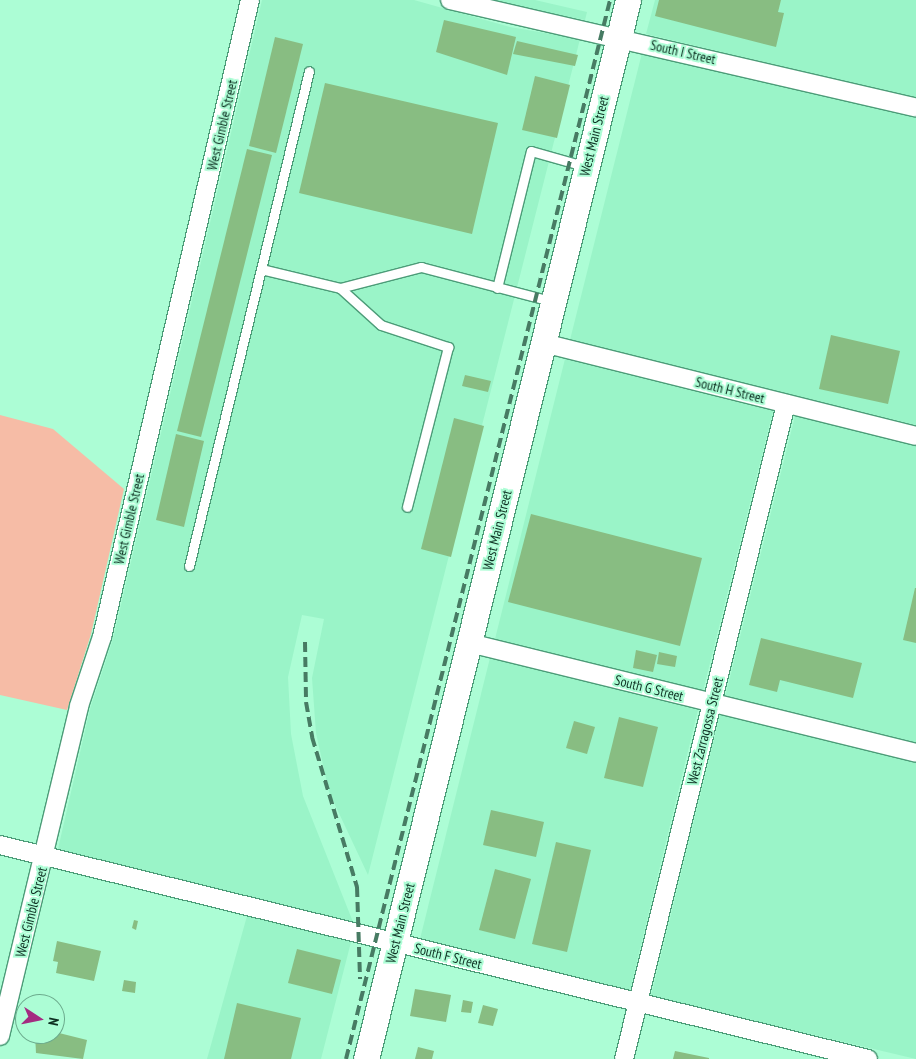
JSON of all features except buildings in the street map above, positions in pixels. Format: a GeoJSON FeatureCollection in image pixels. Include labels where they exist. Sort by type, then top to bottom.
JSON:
{"type":"FeatureCollection","features":[{"type":"Feature","properties":{"kind":"main road","name":"West Main Street"},"geometry":{"type":"LineString","coordinates":[[366,1059],[628,0]]}},
{"type":"Feature","properties":{"kind":"street","name":"West Gimble Street"},"geometry":{"type":"LineString","coordinates":[[0,1036],[79,706],[102,637],[250,0]]}},
{"type":"Feature","properties":{"kind":"street","name":"South I Street"},"geometry":{"type":"LineString","coordinates":[[450,0],[513,18],[619,37],[916,108]]}},
{"type":"Feature","properties":{"kind":"street","name":"South H Street"},"geometry":{"type":"LineString","coordinates":[[543,343],[916,436]]}},
{"type":"Feature","properties":{"kind":"street","name":"West Zarragossa Street"},"geometry":{"type":"LineString","coordinates":[[624,1059],[786,404]]}},
{"type":"Feature","properties":{"kind":"street","name":"South G Street"},"geometry":{"type":"LineString","coordinates":[[469,643],[916,754]]}},
{"type":"Feature","properties":{"kind":"street","name":"South F Street"},"geometry":{"type":"LineString","coordinates":[[0,845],[868,1059]]}},
{"type":"Feature","properties":{"kind":"lane"},"geometry":{"type":"LineString","coordinates":[[189,566],[309,71]]}},
{"type":"Feature","properties":{"kind":"lane"},"geometry":{"type":"LineString","coordinates":[[497,288],[531,151],[587,167]]}},
{"type":"Feature","properties":{"kind":"lane"},"geometry":{"type":"LineString","coordinates":[[340,288],[421,267],[554,302]]}},
{"type":"Feature","properties":{"kind":"lane"},"geometry":{"type":"LineString","coordinates":[[261,269],[340,288],[381,324],[448,347],[407,507]]}},
{"type":"Feature","properties":{"kind":"shaded area"},"geometry":{"type":"Polygon","coordinates":[[[262,0],[414,0],[510,27],[580,39],[368,875],[329,792],[316,733],[312,678],[324,619],[302,615],[288,677],[291,734],[303,796],[353,922],[58,849],[90,709],[113,639],[262,0]]]}},
{"type":"Feature","properties":{"kind":"shaded area"},"geometry":{"type":"Polygon","coordinates":[[[486,0],[535,0],[587,12],[585,20],[486,0]]]}},
{"type":"Feature","properties":{"kind":"shaded area"},"geometry":{"type":"Polygon","coordinates":[[[655,0],[916,0],[916,98],[646,34],[655,0]]]}},
{"type":"Feature","properties":{"kind":"shaded area"},"geometry":{"type":"Polygon","coordinates":[[[642,53],[916,118],[916,425],[570,340],[642,53]]]}},
{"type":"Feature","properties":{"kind":"shaded area"},"geometry":{"type":"Polygon","coordinates":[[[565,359],[773,411],[703,691],[495,639],[565,359]]]}},
{"type":"Feature","properties":{"kind":"shaded area"},"geometry":{"type":"Polygon","coordinates":[[[0,415],[53,429],[124,489],[91,634],[67,710],[0,695],[0,415]]]}},
{"type":"Feature","properties":{"kind":"shaded area"},"geometry":{"type":"Polygon","coordinates":[[[795,416],[916,446],[916,743],[725,697],[795,416]]]}},
{"type":"Feature","properties":{"kind":"shaded area"},"geometry":{"type":"Polygon","coordinates":[[[490,658],[698,710],[630,990],[420,939],[490,658]]]}},
{"type":"Feature","properties":{"kind":"shaded area"},"geometry":{"type":"Polygon","coordinates":[[[720,715],[916,763],[916,1059],[651,996],[720,715]]]}},
{"type":"Feature","properties":{"kind":"shaded area"},"geometry":{"type":"Polygon","coordinates":[[[247,916],[351,942],[321,1059],[207,1059],[247,916]]]}},
{"type":"Feature","properties":{"kind":"railway"},"geometry":{"type":"LineString","coordinates":[[346,1059],[610,0]]}},
{"type":"Feature","properties":{"kind":"railway"},"geometry":{"type":"LineString","coordinates":[[305,642],[306,702],[312,737],[357,887],[360,979]]}}]}
